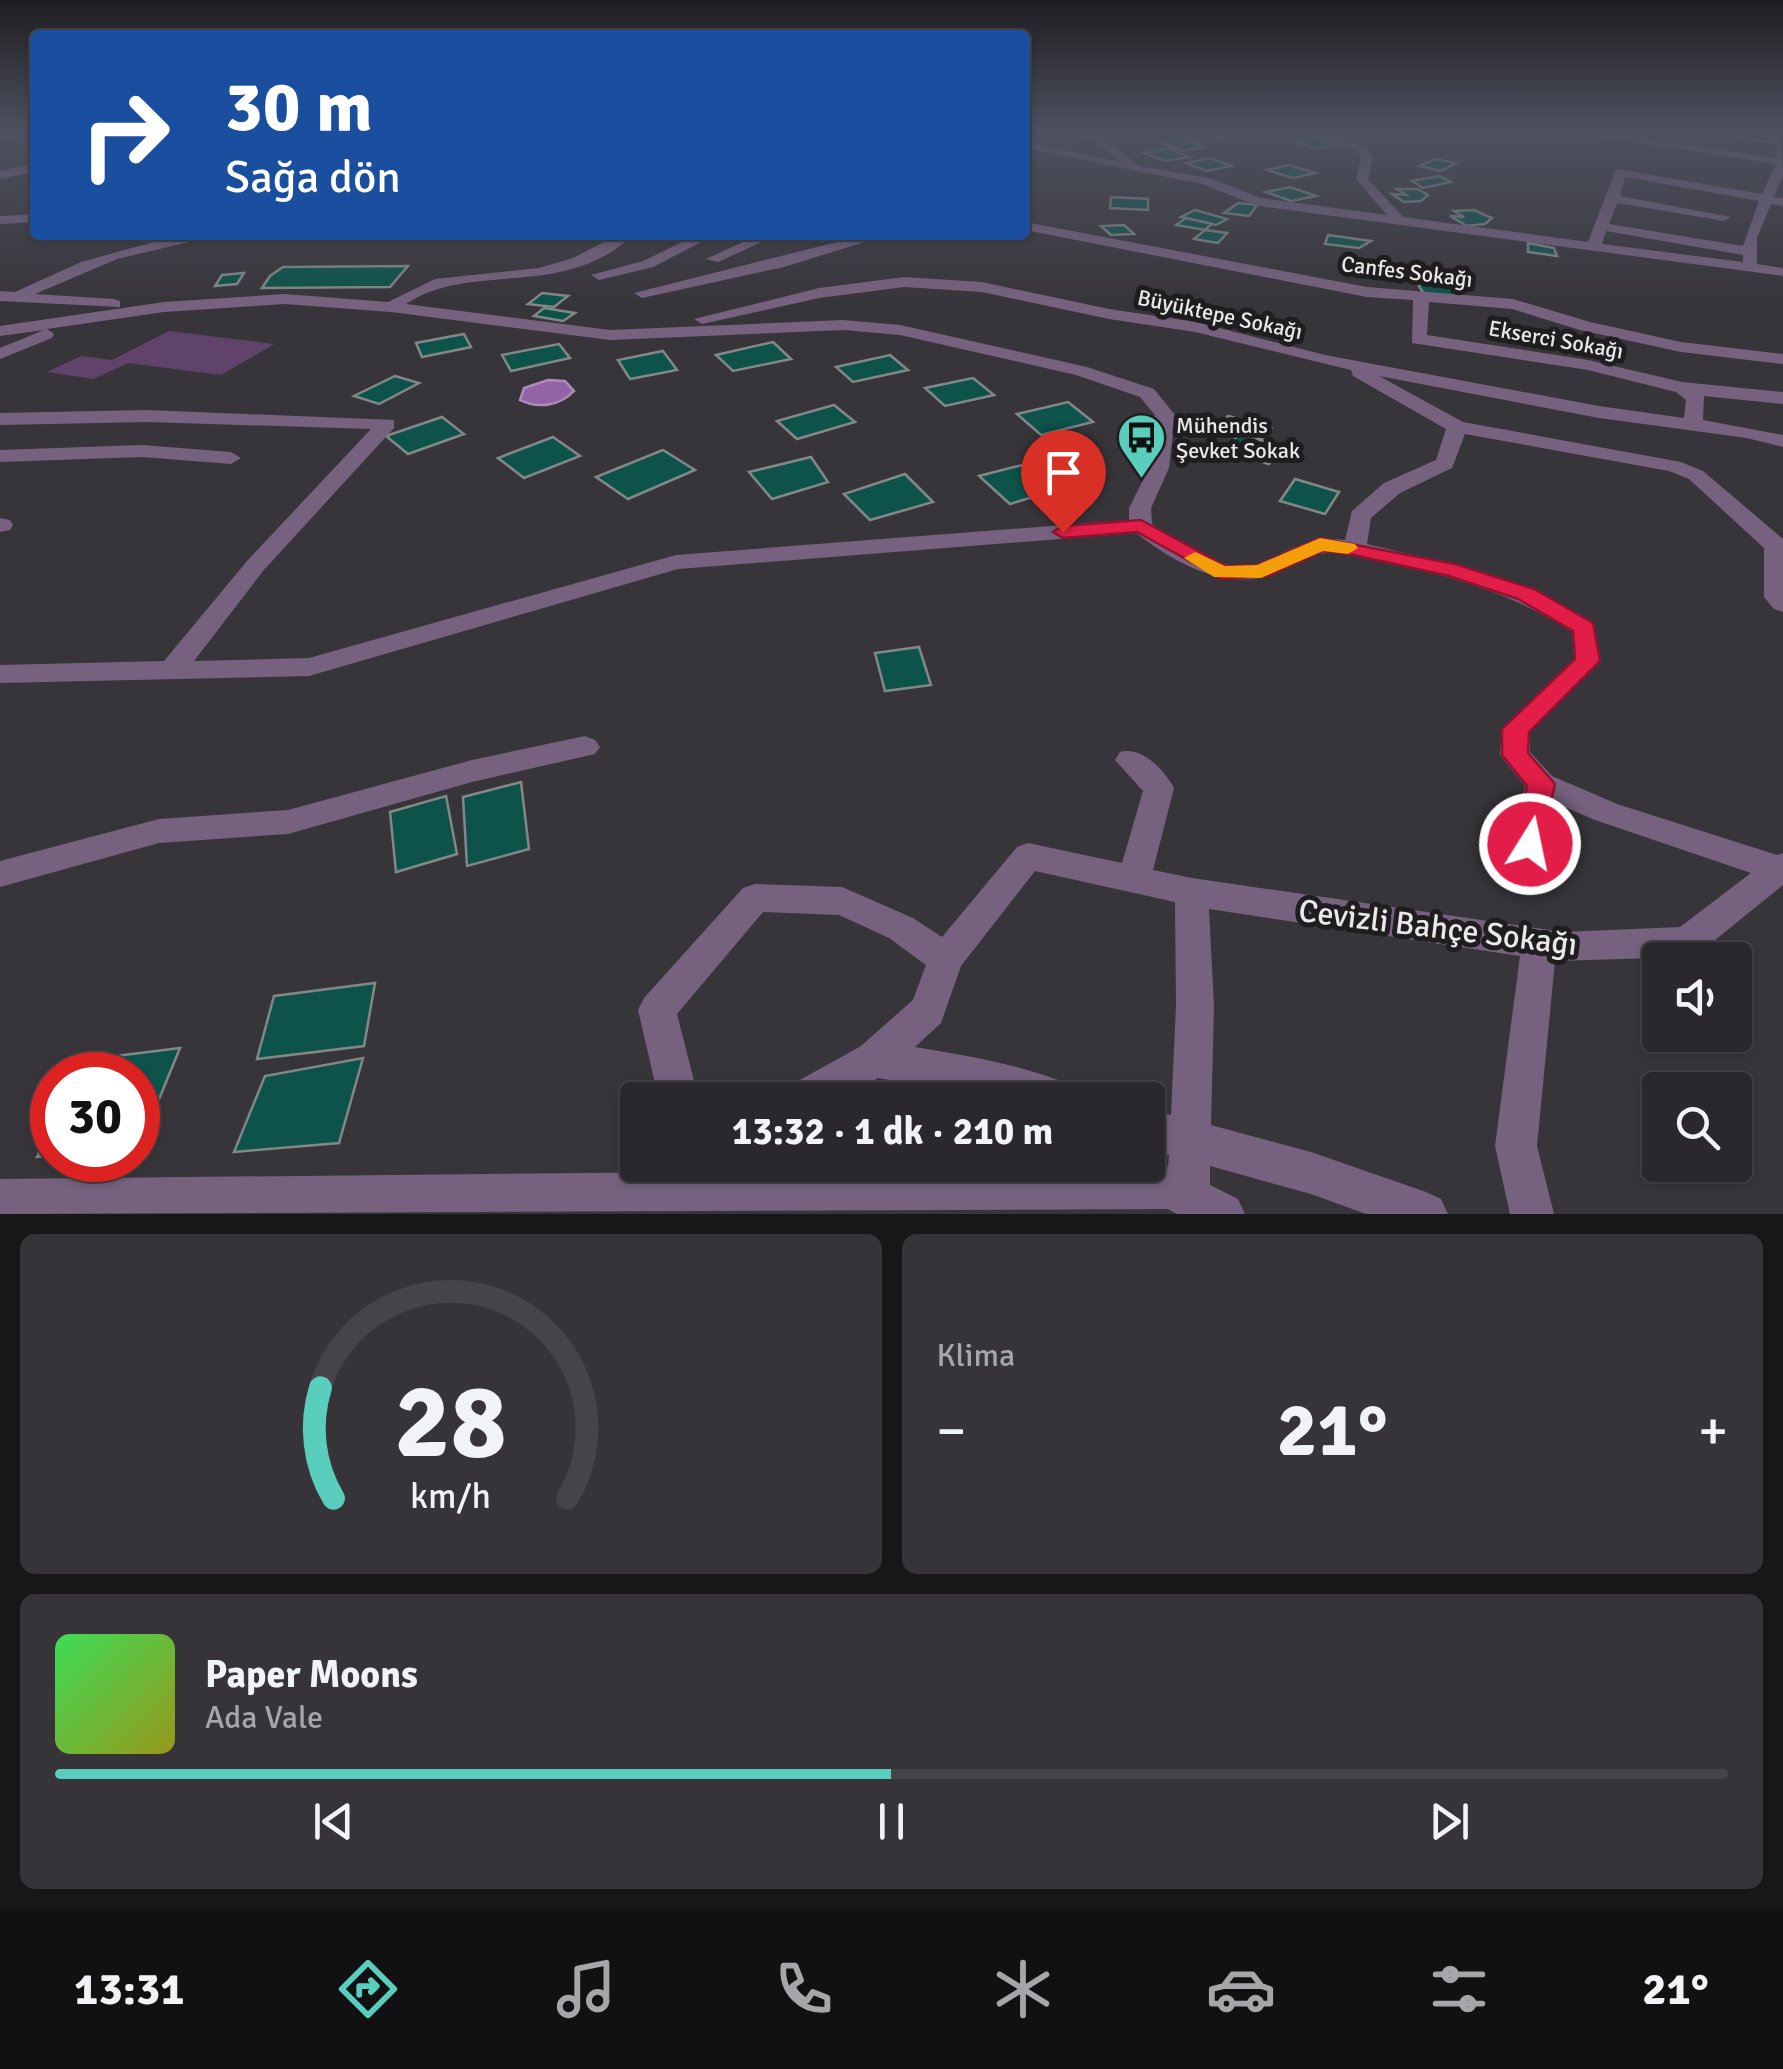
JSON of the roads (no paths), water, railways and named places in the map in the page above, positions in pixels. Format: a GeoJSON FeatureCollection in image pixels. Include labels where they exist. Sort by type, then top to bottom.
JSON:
{"type":"FeatureCollection","features":[{"type":"Feature","properties":{"kind":"street"},"geometry":{"type":"LineString","coordinates":[[1220,188],[1258,202],[1593,249],[1753,257]]}},
{"type":"Feature","properties":{"kind":"street"},"geometry":{"type":"LineString","coordinates":[[1370,188],[1398,220]]}},
{"type":"Feature","properties":{"kind":"street"},"geometry":{"type":"LineString","coordinates":[[1593,249],[1616,188]]}},
{"type":"Feature","properties":{"kind":"street"},"geometry":{"type":"LineString","coordinates":[[1720,188],[1776,201],[1750,238],[1753,257]]}},
{"type":"Feature","properties":{"kind":"street"},"geometry":{"type":"LineString","coordinates":[[1614,199],[1724,217]]}},
{"type":"Feature","properties":{"kind":"street"},"geometry":{"type":"LineString","coordinates":[[0,220],[30,218]]}},
{"type":"Feature","properties":{"kind":"street"},"geometry":{"type":"LineString","coordinates":[[1599,226],[1753,257],[1783,272]]}},
{"type":"Feature","properties":{"kind":"street","name":"Canfes Sokağı"},"geometry":{"type":"LineString","coordinates":[[1030,229],[1160,255],[1230,263],[1367,292],[1513,304],[1586,326],[1681,347],[1777,358]]}},
{"type":"Feature","properties":{"kind":"street"},"geometry":{"type":"LineString","coordinates":[[9,297],[145,247],[184,240]]}},
{"type":"Feature","properties":{"kind":"street"},"geometry":{"type":"LineString","coordinates":[[392,307],[413,291],[452,278],[522,276],[556,269],[596,256],[619,240]]}},
{"type":"Feature","properties":{"kind":"street"},"geometry":{"type":"LineString","coordinates":[[598,276],[648,264],[698,240]]}},
{"type":"Feature","properties":{"kind":"street"},"geometry":{"type":"LineString","coordinates":[[712,259],[758,240]]}},
{"type":"Feature","properties":{"kind":"street"},"geometry":{"type":"LineString","coordinates":[[642,293],[779,264],[863,240]]}},
{"type":"Feature","properties":{"kind":"street","name":"Büyüktepe Sokağı"},"geometry":{"type":"LineString","coordinates":[[650,335],[680,323],[819,293],[904,282],[982,287],[1109,314],[1196,327],[1344,363],[1599,412],[1783,440]]}},
{"type":"Feature","properties":{"kind":"street"},"geometry":{"type":"LineString","coordinates":[[9,297],[164,307]]}},
{"type":"Feature","properties":{"kind":"street","name":"Ekserci Sokağı"},"geometry":{"type":"LineString","coordinates":[[1421,298],[1418,339],[1588,365],[1682,388]]}},
{"type":"Feature","properties":{"kind":"street"},"geometry":{"type":"LineString","coordinates":[[0,331],[164,307],[284,299],[392,307],[610,335],[843,325],[900,330],[1081,371],[1147,393],[1165,415],[1159,468],[1140,508],[1141,526]]}},
{"type":"Feature","properties":{"kind":"street"},"geometry":{"type":"LineString","coordinates":[[0,354],[81,320]]}},
{"type":"Feature","properties":{"kind":"street"},"geometry":{"type":"LineString","coordinates":[[1777,358],[1783,378]]}},
{"type":"Feature","properties":{"kind":"street"},"geometry":{"type":"LineString","coordinates":[[1344,363],[1456,427],[1674,466],[1696,475],[1779,546],[1776,597],[1783,604]]}},
{"type":"Feature","properties":{"kind":"street"},"geometry":{"type":"LineString","coordinates":[[1682,388],[1783,398]]}},
{"type":"Feature","properties":{"kind":"street"},"geometry":{"type":"LineString","coordinates":[[1682,388],[1696,398],[1693,424]]}},
{"type":"Feature","properties":{"kind":"street"},"geometry":{"type":"LineString","coordinates":[[0,419],[147,416],[387,424],[255,566],[172,670]]}},
{"type":"Feature","properties":{"kind":"street"},"geometry":{"type":"LineString","coordinates":[[1354,549],[1360,516],[1392,488],[1445,464],[1456,427]]}},
{"type":"Feature","properties":{"kind":"street"},"geometry":{"type":"LineString","coordinates":[[0,456],[142,451],[231,458]]}},
{"type":"Feature","properties":{"kind":"street"},"geometry":{"type":"LineString","coordinates":[[0,674],[309,667],[676,562],[1141,526],[1222,572],[1261,572],[1320,544],[1455,571],[1526,594],[1584,628],[1588,661],[1516,729],[1515,755],[1541,784],[1606,812],[1782,869]]}},
{"type":"Feature","properties":{"kind":"street"},"geometry":{"type":"LineString","coordinates":[[0,874],[159,831],[288,822],[472,771],[585,747]]}},
{"type":"Feature","properties":{"kind":"street"},"geometry":{"type":"LineString","coordinates":[[1130,760],[1159,788],[1134,878]]}},
{"type":"Feature","properties":{"kind":"street"},"geometry":{"type":"LineString","coordinates":[[1524,874],[1541,784]]}},
{"type":"Feature","properties":{"kind":"street","name":"Cevizli Bahçe Sokağı"},"geometry":{"type":"LineString","coordinates":[[946,959],[1028,856],[1192,892],[1563,947],[1687,942],[1782,869]]}},
{"type":"Feature","properties":{"kind":"street"},"geometry":{"type":"LineString","coordinates":[[1192,892],[1196,1006],[1190,1144],[1206,1206]]}},
{"type":"Feature","properties":{"kind":"street"},"geometry":{"type":"LineString","coordinates":[[675,1082],[657,1010],[755,898],[842,901],[901,928],[946,959],[928,1012],[875,1059],[835,1082]]}},
{"type":"Feature","properties":{"kind":"street"},"geometry":{"type":"LineString","coordinates":[[1532,1214],[1516,1146],[1539,944]]}},
{"type":"Feature","properties":{"kind":"street"},"geometry":{"type":"LineString","coordinates":[[875,1059],[1004,1082]]}},
{"type":"Feature","properties":{"kind":"street"},"geometry":{"type":"LineString","coordinates":[[1165,1135],[1310,1173],[1426,1214]]}},
{"type":"Feature","properties":{"kind":"street"},"geometry":{"type":"LineString","coordinates":[[0,1200],[226,1205],[469,1198],[659,1182]]}},
{"type":"Feature","properties":{"kind":"street"},"geometry":{"type":"LineString","coordinates":[[893,1182],[1171,1188],[1206,1206]]}},
{"type":"Feature","properties":{"kind":"place","name":"Mühendis Şevket Sokak"},"geometry":{"type":"Point","coordinates":[1141,480]}}]}
